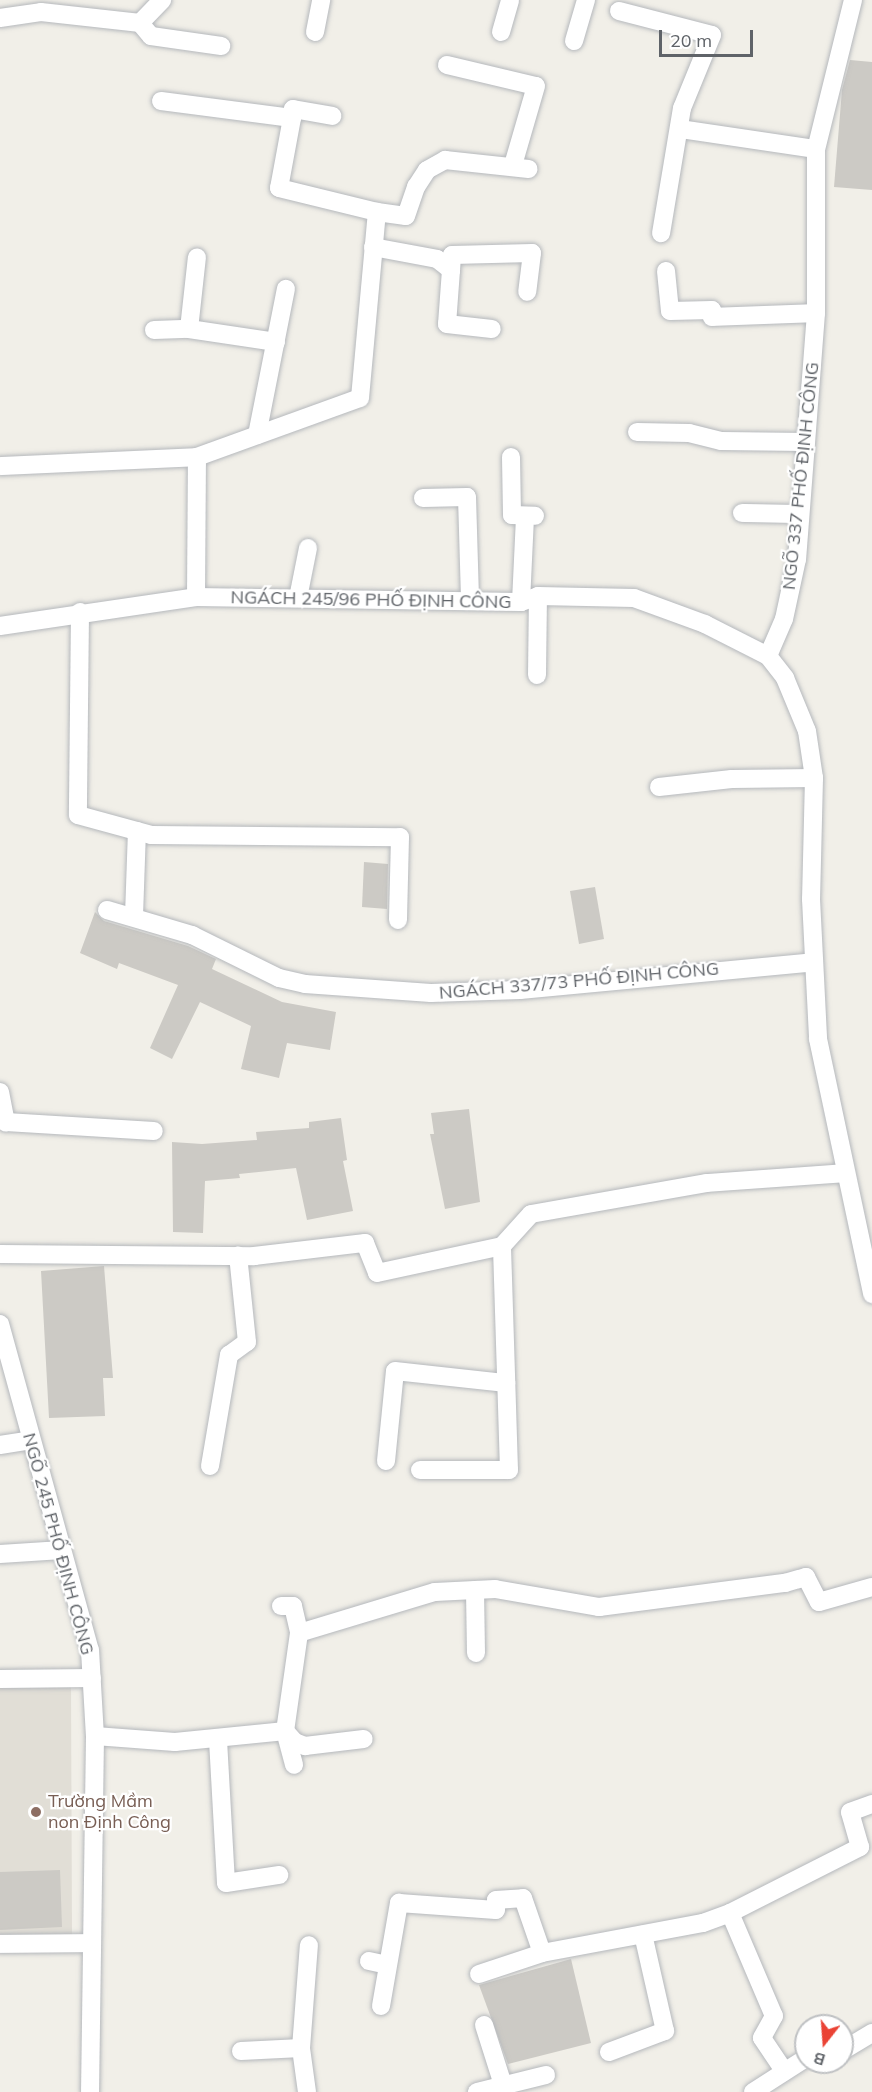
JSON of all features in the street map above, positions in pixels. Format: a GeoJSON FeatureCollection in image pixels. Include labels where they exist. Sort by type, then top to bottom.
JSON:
{"type":"FeatureCollection","features":[{"type":"Feature","properties":{"kind":"lane"},"geometry":{"type":"LineString","coordinates":[[140,23],[162,0]]}},
{"type":"Feature","properties":{"kind":"lane"},"geometry":{"type":"LineString","coordinates":[[315,32],[321,0]]}},
{"type":"Feature","properties":{"kind":"lane"},"geometry":{"type":"LineString","coordinates":[[501,32],[510,0]]}},
{"type":"Feature","properties":{"kind":"lane"},"geometry":{"type":"LineString","coordinates":[[574,42],[586,0]]}},
{"type":"Feature","properties":{"kind":"lane","name":"NGÕ 337 PHỐ ĐỊNH CÔNG"},"geometry":{"type":"LineString","coordinates":[[768,656],[793,586],[801,514],[816,313],[816,149],[853,0]]}},
{"type":"Feature","properties":{"kind":"lane"},"geometry":{"type":"LineString","coordinates":[[0,18],[42,6],[140,23],[151,36],[221,46]]}},
{"type":"Feature","properties":{"kind":"lane"},"geometry":{"type":"LineString","coordinates":[[619,11],[712,34],[682,108],[661,233]]}},
{"type":"Feature","properties":{"kind":"lane"},"geometry":{"type":"LineString","coordinates":[[332,116],[293,109],[279,188],[377,212],[406,216],[416,187],[427,171],[445,160],[521,167],[536,86],[447,65]]}},
{"type":"Feature","properties":{"kind":"lane"},"geometry":{"type":"LineString","coordinates":[[161,101],[292,118]]}},
{"type":"Feature","properties":{"kind":"lane"},"geometry":{"type":"LineString","coordinates":[[680,129],[816,149]]}},
{"type":"Feature","properties":{"kind":"lane"},"geometry":{"type":"LineString","coordinates":[[0,466],[197,457],[360,398],[377,212]]}},
{"type":"Feature","properties":{"kind":"lane"},"geometry":{"type":"LineString","coordinates":[[373,247],[437,260],[451,270]]}},
{"type":"Feature","properties":{"kind":"lane"},"geometry":{"type":"LineString","coordinates":[[492,329],[447,324],[452,255],[532,254],[527,292]]}},
{"type":"Feature","properties":{"kind":"lane"},"geometry":{"type":"LineString","coordinates":[[189,329],[197,257]]}},
{"type":"Feature","properties":{"kind":"lane"},"geometry":{"type":"LineString","coordinates":[[666,271],[670,311],[712,310],[711,316],[816,313]]}},
{"type":"Feature","properties":{"kind":"lane"},"geometry":{"type":"LineString","coordinates":[[257,435],[286,289]]}},
{"type":"Feature","properties":{"kind":"lane"},"geometry":{"type":"LineString","coordinates":[[154,330],[189,329],[276,342]]}},
{"type":"Feature","properties":{"kind":"lane"},"geometry":{"type":"LineString","coordinates":[[637,432],[689,433],[721,441],[806,442]]}},
{"type":"Feature","properties":{"kind":"lane"},"geometry":{"type":"LineString","coordinates":[[196,597],[197,457]]}},
{"type":"Feature","properties":{"kind":"lane"},"geometry":{"type":"LineString","coordinates":[[511,457],[512,515],[530,516],[530,599],[537,675]]}},
{"type":"Feature","properties":{"kind":"lane"},"geometry":{"type":"LineString","coordinates":[[423,498],[467,497],[470,601]]}},
{"type":"Feature","properties":{"kind":"lane"},"geometry":{"type":"LineString","coordinates":[[742,513],[801,514]]}},
{"type":"Feature","properties":{"kind":"lane"},"geometry":{"type":"LineString","coordinates":[[298,598],[308,548]]}},
{"type":"Feature","properties":{"kind":"lane","name":"NGÁCH 245/96 PHỐ ĐỊNH CÔNG"},"geometry":{"type":"LineString","coordinates":[[0,626],[80,612],[196,597],[470,601],[634,598],[705,624],[768,656]]}},
{"type":"Feature","properties":{"kind":"lane"},"geometry":{"type":"LineString","coordinates":[[80,612],[78,816],[151,835],[400,837],[398,921]]}},
{"type":"Feature","properties":{"kind":"lane"},"geometry":{"type":"LineString","coordinates":[[768,656],[786,678],[799,704],[814,778],[814,962],[818,1039],[872,1294]]}},
{"type":"Feature","properties":{"kind":"lane"},"geometry":{"type":"LineString","coordinates":[[659,787],[732,779],[814,778]]}},
{"type":"Feature","properties":{"kind":"lane"},"geometry":{"type":"LineString","coordinates":[[134,916],[137,831]]}},
{"type":"Feature","properties":{"kind":"lane","name":"NGÁCH 337/73 PHỐ ĐỊNH CÔNG"},"geometry":{"type":"LineString","coordinates":[[107,910],[134,916],[192,935],[279,978],[305,984],[419,993],[520,990],[814,962]]}},
{"type":"Feature","properties":{"kind":"lane"},"geometry":{"type":"LineString","coordinates":[[0,1092],[6,1122],[154,1131]]}},
{"type":"Feature","properties":{"kind":"lane"},"geometry":{"type":"LineString","coordinates":[[0,1254],[238,1255],[365,1243],[377,1273],[502,1246],[531,1214],[707,1184],[845,1173]]}},
{"type":"Feature","properties":{"kind":"lane"},"geometry":{"type":"LineString","coordinates":[[420,1470],[509,1470],[502,1246]]}},
{"type":"Feature","properties":{"kind":"lane"},"geometry":{"type":"LineString","coordinates":[[210,1466],[229,1355],[247,1342],[238,1255]]}},
{"type":"Feature","properties":{"kind":"lane","name":"NGÕ 245 PHỐ ĐỊNH CÔNG"},"geometry":{"type":"LineString","coordinates":[[0,1324],[30,1440],[90,1650],[95,1736],[90,2092]]}},
{"type":"Feature","properties":{"kind":"lane"},"geometry":{"type":"LineString","coordinates":[[386,1461],[395,1371],[506,1383]]}},
{"type":"Feature","properties":{"kind":"lane"},"geometry":{"type":"LineString","coordinates":[[0,1445],[30,1440]]}},
{"type":"Feature","properties":{"kind":"lane"},"geometry":{"type":"LineString","coordinates":[[0,1554],[62,1550]]}},
{"type":"Feature","properties":{"kind":"lane"},"geometry":{"type":"LineString","coordinates":[[299,1633],[435,1592],[495,1589],[599,1608],[785,1583],[806,1577],[819,1602],[872,1587]]}},
{"type":"Feature","properties":{"kind":"lane"},"geometry":{"type":"LineString","coordinates":[[475,1590],[476,1653]]}},
{"type":"Feature","properties":{"kind":"lane"},"geometry":{"type":"LineString","coordinates":[[281,1606],[293,1606],[299,1633],[285,1731],[294,1765]]}},
{"type":"Feature","properties":{"kind":"lane"},"geometry":{"type":"LineString","coordinates":[[0,1679],[92,1678]]}},
{"type":"Feature","properties":{"kind":"lane"},"geometry":{"type":"LineString","coordinates":[[285,1731],[295,1743],[305,1746],[364,1739]]}},
{"type":"Feature","properties":{"kind":"lane"},"geometry":{"type":"LineString","coordinates":[[95,1736],[175,1742],[218,1740],[285,1731]]}},
{"type":"Feature","properties":{"kind":"lane"},"geometry":{"type":"LineString","coordinates":[[218,1740],[226,1883],[279,1875]]}},
{"type":"Feature","properties":{"kind":"lane"},"geometry":{"type":"LineString","coordinates":[[479,1974],[542,1953],[703,1923],[730,1913],[860,1847],[850,1812],[872,1804]]}},
{"type":"Feature","properties":{"kind":"lane"},"geometry":{"type":"LineString","coordinates":[[381,2006],[399,1903],[496,1910],[496,1900],[523,1898],[542,1953]]}},
{"type":"Feature","properties":{"kind":"lane"},"geometry":{"type":"LineString","coordinates":[[730,1913],[774,2016],[762,2038],[784,2071]]}},
{"type":"Feature","properties":{"kind":"lane"},"geometry":{"type":"LineString","coordinates":[[609,2052],[665,2031],[643,1934]]}},
{"type":"Feature","properties":{"kind":"lane"},"geometry":{"type":"LineString","coordinates":[[0,1944],[92,1943]]}},
{"type":"Feature","properties":{"kind":"lane"},"geometry":{"type":"LineString","coordinates":[[307,2092],[301,2048],[309,1945]]}},
{"type":"Feature","properties":{"kind":"lane"},"geometry":{"type":"LineString","coordinates":[[369,1961],[388,1965]]}},
{"type":"Feature","properties":{"kind":"lane"},"geometry":{"type":"LineString","coordinates":[[484,2025],[503,2085]]}},
{"type":"Feature","properties":{"kind":"lane"},"geometry":{"type":"LineString","coordinates":[[854,2044],[872,2034]]}},
{"type":"Feature","properties":{"kind":"lane"},"geometry":{"type":"LineString","coordinates":[[241,2051],[301,2048]]}},
{"type":"Feature","properties":{"kind":"lane"},"geometry":{"type":"LineString","coordinates":[[753,2092],[794,2065]]}},
{"type":"Feature","properties":{"kind":"lane"},"geometry":{"type":"LineString","coordinates":[[477,2092],[546,2075]]}},
{"type":"Feature","properties":{"kind":"shaded area","name":"Trường Mầm non Định Công"},"geometry":{"type":"Polygon","coordinates":[[[71,1683],[72,1936],[0,1938],[0,1688],[71,1683]]]}},
{"type":"Feature","properties":{"kind":"building"},"geometry":{"type":"Polygon","coordinates":[[[850,60],[872,62],[872,190],[834,187],[842,90],[850,60]]]}},
{"type":"Feature","properties":{"kind":"building"},"geometry":{"type":"Polygon","coordinates":[[[364,862],[388,864],[387,909],[362,907],[364,862]]]}},
{"type":"Feature","properties":{"kind":"building"},"geometry":{"type":"Polygon","coordinates":[[[595,887],[604,939],[579,944],[570,891],[595,887]]]}},
{"type":"Feature","properties":{"kind":"building"},"geometry":{"type":"Polygon","coordinates":[[[95,912],[104,921],[188,946],[216,959],[212,969],[282,1002],[336,1012],[330,1050],[287,1043],[279,1078],[241,1069],[251,1026],[200,1002],[172,1059],[150,1048],[178,985],[119,963],[117,969],[80,953],[95,912]]]}},
{"type":"Feature","properties":{"kind":"building"},"geometry":{"type":"Polygon","coordinates":[[[469,1109],[480,1202],[445,1209],[430,1134],[434,1134],[431,1113],[469,1109]]]}},
{"type":"Feature","properties":{"kind":"building"},"geometry":{"type":"Polygon","coordinates":[[[341,1118],[347,1160],[343,1161],[353,1211],[307,1220],[296,1168],[239,1174],[240,1178],[205,1181],[203,1233],[173,1232],[172,1142],[202,1144],[257,1140],[256,1132],[309,1128],[309,1122],[341,1118]]]}},
{"type":"Feature","properties":{"kind":"building"},"geometry":{"type":"Polygon","coordinates":[[[104,1266],[113,1378],[103,1378],[105,1416],[49,1418],[41,1271],[104,1266]]]}},
{"type":"Feature","properties":{"kind":"building"},"geometry":{"type":"Polygon","coordinates":[[[60,1870],[62,1927],[0,1930],[0,1872],[60,1870]]]}},
{"type":"Feature","properties":{"kind":"building"},"geometry":{"type":"Polygon","coordinates":[[[571,1959],[591,2043],[508,2064],[479,1985],[571,1959]]]}},
{"type":"Feature","properties":{"kind":"place","name":"Trường Mầm non Định Công"},"geometry":{"type":"Point","coordinates":[36,1812]}}]}
